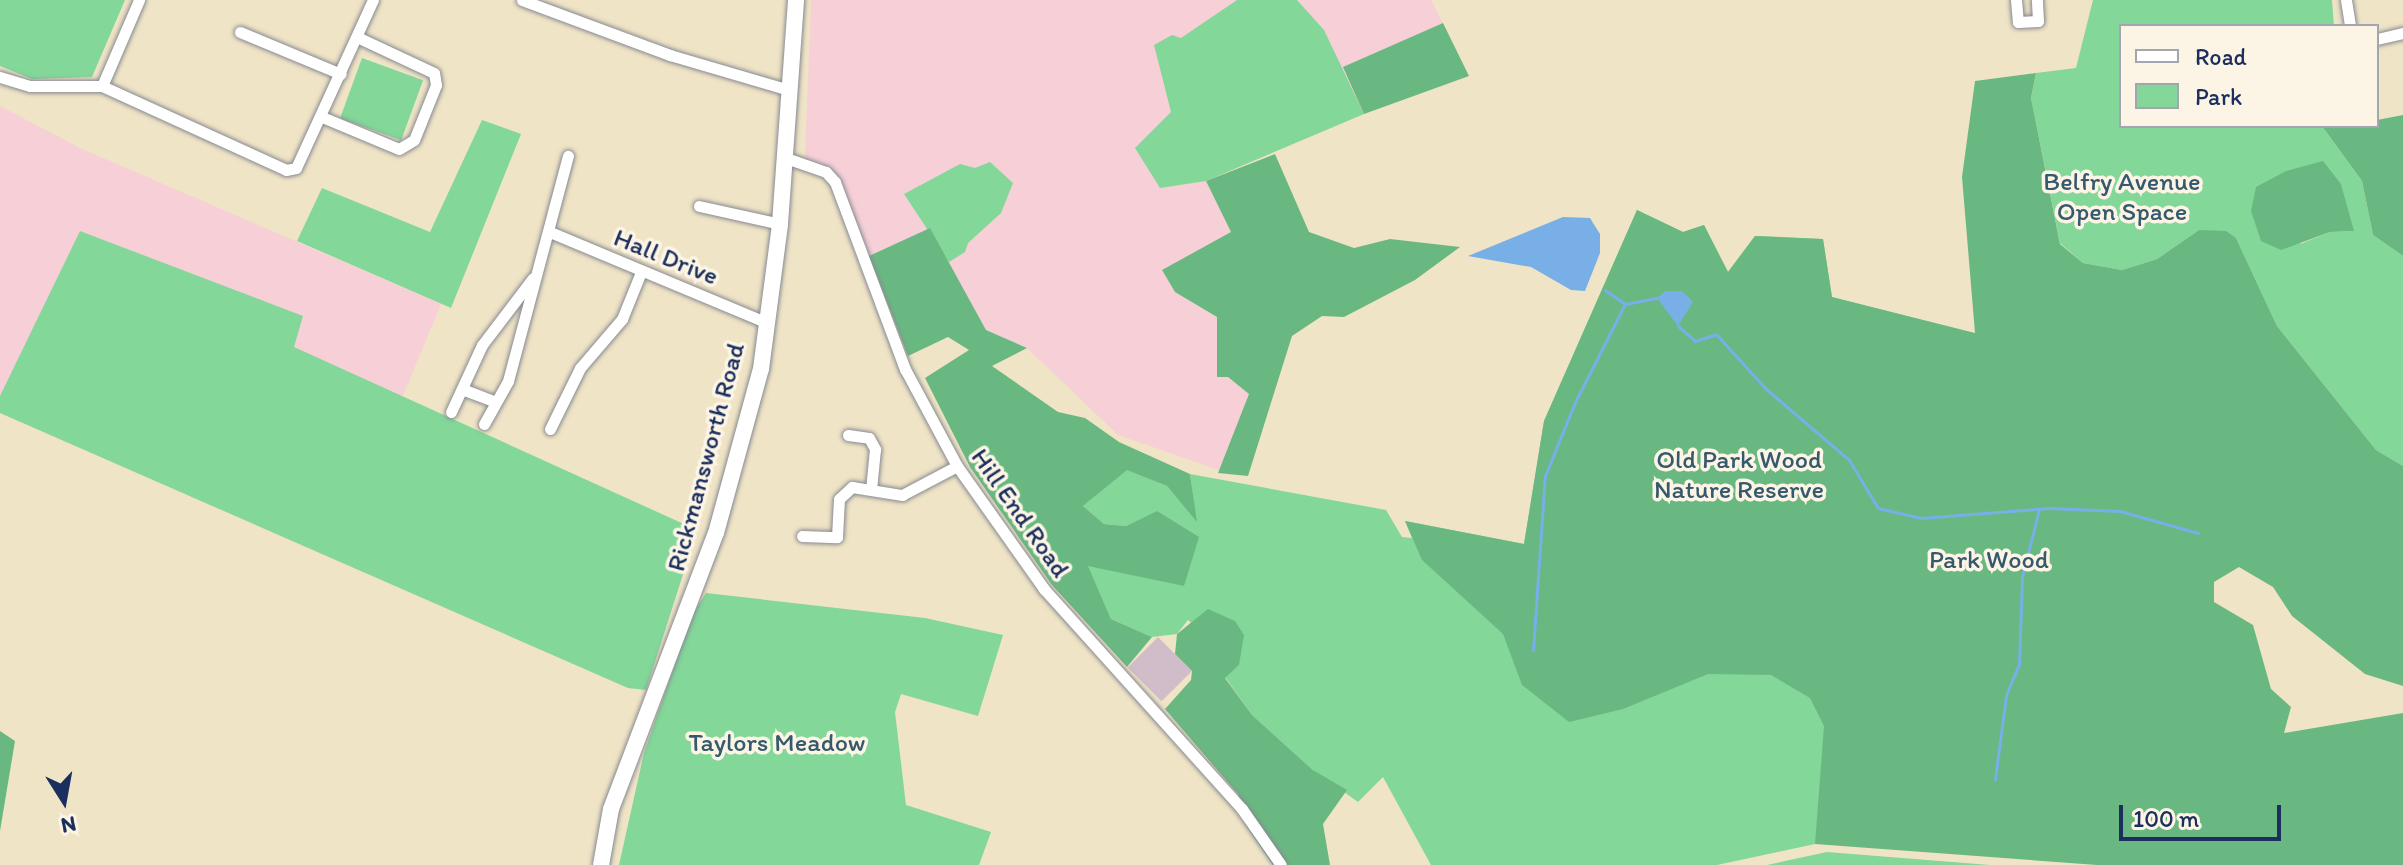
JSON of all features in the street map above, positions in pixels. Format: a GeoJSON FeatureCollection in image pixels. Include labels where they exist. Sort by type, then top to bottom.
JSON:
{"type":"FeatureCollection","features":[{"type":"Feature","properties":{"kind":"street"},"geometry":{"type":"LineString","coordinates":[[102,86],[139,0]]}},
{"type":"Feature","properties":{"kind":"street"},"geometry":{"type":"LineString","coordinates":[[0,77],[30,86],[102,86],[286,170],[303,161],[373,0]]}},
{"type":"Feature","properties":{"kind":"street"},"geometry":{"type":"LineString","coordinates":[[522,0],[670,55],[789,90]]}},
{"type":"Feature","properties":{"kind":"street"},"geometry":{"type":"LineString","coordinates":[[2016,0],[2018,22],[2038,21],[2037,0]]}},
{"type":"Feature","properties":{"kind":"street"},"geometry":{"type":"LineString","coordinates":[[2346,0],[2350,24]]}},
{"type":"Feature","properties":{"kind":"street","name":"Rickmansworth Road"},"geometry":{"type":"LineString","coordinates":[[601,865],[611,809],[716,533],[761,369],[786,158],[793,1]]}},
{"type":"Feature","properties":{"kind":"street"},"geometry":{"type":"LineString","coordinates":[[240,32],[341,74]]}},
{"type":"Feature","properties":{"kind":"street"},"geometry":{"type":"LineString","coordinates":[[2379,39],[2403,33]]}},
{"type":"Feature","properties":{"kind":"street"},"geometry":{"type":"LineString","coordinates":[[322,117],[399,149],[414,140],[436,85],[434,73],[357,37]]}},
{"type":"Feature","properties":{"kind":"street"},"geometry":{"type":"LineString","coordinates":[[484,424],[508,381],[568,156]]}},
{"type":"Feature","properties":{"kind":"street","name":"Hill End Road"},"geometry":{"type":"LineString","coordinates":[[786,158],[826,172],[835,182],[905,369],[957,466],[1044,589],[1242,809],[1281,865]]}},
{"type":"Feature","properties":{"kind":"street"},"geometry":{"type":"LineString","coordinates":[[699,206],[780,224]]}},
{"type":"Feature","properties":{"kind":"street","name":"Hall Drive"},"geometry":{"type":"LineString","coordinates":[[550,232],[765,322]]}},
{"type":"Feature","properties":{"kind":"street"},"geometry":{"type":"LineString","coordinates":[[451,412],[482,345],[538,271]]}},
{"type":"Feature","properties":{"kind":"street"},"geometry":{"type":"LineString","coordinates":[[550,429],[580,368],[622,319],[641,272]]}},
{"type":"Feature","properties":{"kind":"street"},"geometry":{"type":"LineString","coordinates":[[462,389],[496,402]]}},
{"type":"Feature","properties":{"kind":"street"},"geometry":{"type":"LineString","coordinates":[[848,435],[869,438],[875,449],[871,490]]}},
{"type":"Feature","properties":{"kind":"street"},"geometry":{"type":"LineString","coordinates":[[802,536],[837,537],[839,499],[852,487],[902,495],[957,466]]}},
{"type":"Feature","properties":{"kind":"shaded area"},"geometry":{"type":"Polygon","coordinates":[[[811,0],[1431,0],[1443,23],[1344,67],[1364,114],[1206,181],[1231,232],[1175,292],[1217,317],[1217,377],[1228,377],[1249,394],[1229,454],[1219,470],[1118,435],[1027,348],[986,330],[930,229],[869,256],[831,167],[805,159],[811,0]]]}},
{"type":"Feature","properties":{"kind":"shaded area"},"geometry":{"type":"Polygon","coordinates":[[[0,106],[80,148],[441,304],[402,398],[686,525],[693,543],[646,690],[628,688],[0,413],[0,106]]]}},
{"type":"Feature","properties":{"kind":"shaded area"},"geometry":{"type":"Polygon","coordinates":[[[1158,637],[1192,671],[1162,701],[1128,667],[1158,637]]]}},
{"type":"Feature","properties":{"kind":"green space"},"geometry":{"type":"Polygon","coordinates":[[[0,0],[125,0],[92,77],[32,79],[0,66],[0,0]]]}},
{"type":"Feature","properties":{"kind":"green space"},"geometry":{"type":"Polygon","coordinates":[[[1237,0],[1297,0],[1324,30],[1364,114],[1206,181],[1160,188],[1135,148],[1171,112],[1154,45],[1172,35],[1181,38],[1237,0]]]}},
{"type":"Feature","properties":{"kind":"green space","name":"Belfry Avenue Open Space"},"geometry":{"type":"Polygon","coordinates":[[[2093,0],[2332,0],[2334,24],[2119,24],[2119,128],[2323,128],[2362,181],[2373,235],[2403,256],[2403,466],[2376,450],[2277,326],[2236,238],[2199,230],[2157,259],[2122,270],[2083,263],[2060,243],[2031,98],[2036,73],[2076,68],[2093,0]],[[2341,185],[2300,244],[2330,232],[2353,231],[2341,185]]]}},
{"type":"Feature","properties":{"kind":"green space"},"geometry":{"type":"Polygon","coordinates":[[[1443,23],[1469,76],[1364,114],[1343,67],[1443,23]]]}},
{"type":"Feature","properties":{"kind":"green space"},"geometry":{"type":"Polygon","coordinates":[[[362,58],[423,80],[401,140],[340,118],[362,58]]]}},
{"type":"Feature","properties":{"kind":"green space","name":"Park Wood"},"geometry":{"type":"Polygon","coordinates":[[[2036,73],[2031,98],[2060,244],[2083,263],[2122,270],[2157,259],[2199,230],[2226,231],[2236,238],[2277,326],[2376,450],[2403,466],[2403,686],[2365,674],[2292,616],[2273,587],[2239,567],[2214,582],[2214,602],[2253,625],[2271,689],[2291,707],[2284,733],[2403,713],[2403,865],[2097,865],[1815,844],[1824,726],[1810,698],[1771,675],[1708,674],[1623,709],[1569,722],[1522,685],[1503,634],[1422,560],[1405,521],[1524,544],[1544,421],[1637,210],[1683,232],[1704,225],[1728,272],[1755,236],[1823,239],[1832,297],[1975,333],[1962,177],[1975,81],[2036,73]]]}},
{"type":"Feature","properties":{"kind":"green space"},"geometry":{"type":"Polygon","coordinates":[[[2403,115],[2403,256],[2373,235],[2362,181],[2323,128],[2379,128],[2379,120],[2403,115]]]}},
{"type":"Feature","properties":{"kind":"green space"},"geometry":{"type":"Polygon","coordinates":[[[482,120],[521,134],[451,308],[297,241],[322,188],[430,232],[482,120]]]}},
{"type":"Feature","properties":{"kind":"green space"},"geometry":{"type":"Polygon","coordinates":[[[1275,154],[1309,232],[1354,248],[1390,239],[1460,247],[1415,280],[1344,317],[1322,316],[1292,336],[1248,476],[1218,473],[1249,394],[1228,377],[1217,377],[1217,317],[1175,292],[1162,270],[1231,232],[1206,181],[1275,154]]]}},
{"type":"Feature","properties":{"kind":"green space"},"geometry":{"type":"Polygon","coordinates":[[[2323,161],[2341,184],[2354,231],[2330,232],[2281,250],[2261,241],[2251,211],[2256,187],[2286,171],[2323,161]]]}},
{"type":"Feature","properties":{"kind":"green space"},"geometry":{"type":"Polygon","coordinates":[[[990,162],[1013,183],[1001,213],[968,243],[965,252],[949,262],[904,194],[960,164],[975,168],[990,162]]]}},
{"type":"Feature","properties":{"kind":"green space","name":"Old Park Wood Nature Reserve"},"geometry":{"type":"Polygon","coordinates":[[[1637,210],[1683,232],[1704,225],[1728,272],[1755,236],[1823,239],[1832,297],[1975,334],[1815,844],[1717,865],[1431,865],[1383,777],[1358,802],[1313,770],[1252,715],[1225,677],[1239,665],[1188,620],[1177,634],[1152,637],[1111,619],[1087,565],[1158,511],[1126,526],[1104,524],[1083,506],[1127,469],[1167,486],[1196,520],[1190,474],[1386,510],[1402,537],[1412,538],[1405,521],[1524,544],[1544,421],[1637,210]]]}},
{"type":"Feature","properties":{"kind":"green space"},"geometry":{"type":"Polygon","coordinates":[[[930,228],[986,330],[1027,348],[992,366],[1058,412],[1085,418],[1119,442],[1190,474],[1197,522],[1167,486],[1127,470],[1083,506],[1104,524],[1126,526],[1157,511],[1199,537],[1184,586],[1088,566],[1111,619],[1152,637],[1127,667],[1052,585],[970,467],[925,378],[969,350],[948,337],[908,356],[869,256],[930,228]]]}},
{"type":"Feature","properties":{"kind":"green space"},"geometry":{"type":"Polygon","coordinates":[[[80,231],[303,316],[294,347],[686,525],[693,543],[646,690],[628,688],[0,413],[0,396],[80,231]]]}},
{"type":"Feature","properties":{"kind":"green space","name":"Taylors Meadow"},"geometry":{"type":"Polygon","coordinates":[[[706,593],[925,618],[1003,635],[978,716],[901,694],[895,712],[906,805],[991,832],[979,865],[619,865],[644,753],[692,615],[706,593]]]}},
{"type":"Feature","properties":{"kind":"green space"},"geometry":{"type":"Polygon","coordinates":[[[1208,609],[1235,621],[1244,635],[1239,665],[1225,678],[1252,715],[1313,770],[1347,790],[1323,824],[1330,865],[1273,865],[1245,824],[1238,794],[1165,709],[1191,680],[1192,671],[1175,654],[1177,634],[1208,609]]]}},
{"type":"Feature","properties":{"kind":"green space"},"geometry":{"type":"Polygon","coordinates":[[[0,731],[15,741],[0,831],[0,731]]]}},
{"type":"Feature","properties":{"kind":"green space"},"geometry":{"type":"Polygon","coordinates":[[[1827,852],[1990,865],[1767,865],[1827,852]]]}},
{"type":"Feature","properties":{"kind":"water"},"geometry":{"type":"Polygon","coordinates":[[[1563,217],[1590,218],[1600,234],[1600,253],[1585,291],[1571,290],[1531,267],[1468,256],[1563,217]]]}},
{"type":"Feature","properties":{"kind":"water"},"geometry":{"type":"Polygon","coordinates":[[[1665,291],[1682,291],[1693,302],[1678,326],[1657,298],[1665,291]]]}},
{"type":"Feature","properties":{"kind":"waterway"},"geometry":{"type":"LineString","coordinates":[[1605,290],[1625,304],[1657,298]]}},
{"type":"Feature","properties":{"kind":"waterway"},"geometry":{"type":"LineString","coordinates":[[1533,650],[1545,476],[1575,402],[1625,304]]}},
{"type":"Feature","properties":{"kind":"waterway"},"geometry":{"type":"LineString","coordinates":[[1678,326],[1695,341],[1716,334],[1766,389],[1849,460],[1878,508],[1921,518],[2049,508],[2120,511],[2198,533]]}},
{"type":"Feature","properties":{"kind":"waterway"},"geometry":{"type":"LineString","coordinates":[[1995,779],[2006,695],[2019,664],[2022,577],[2039,509]]}}]}
